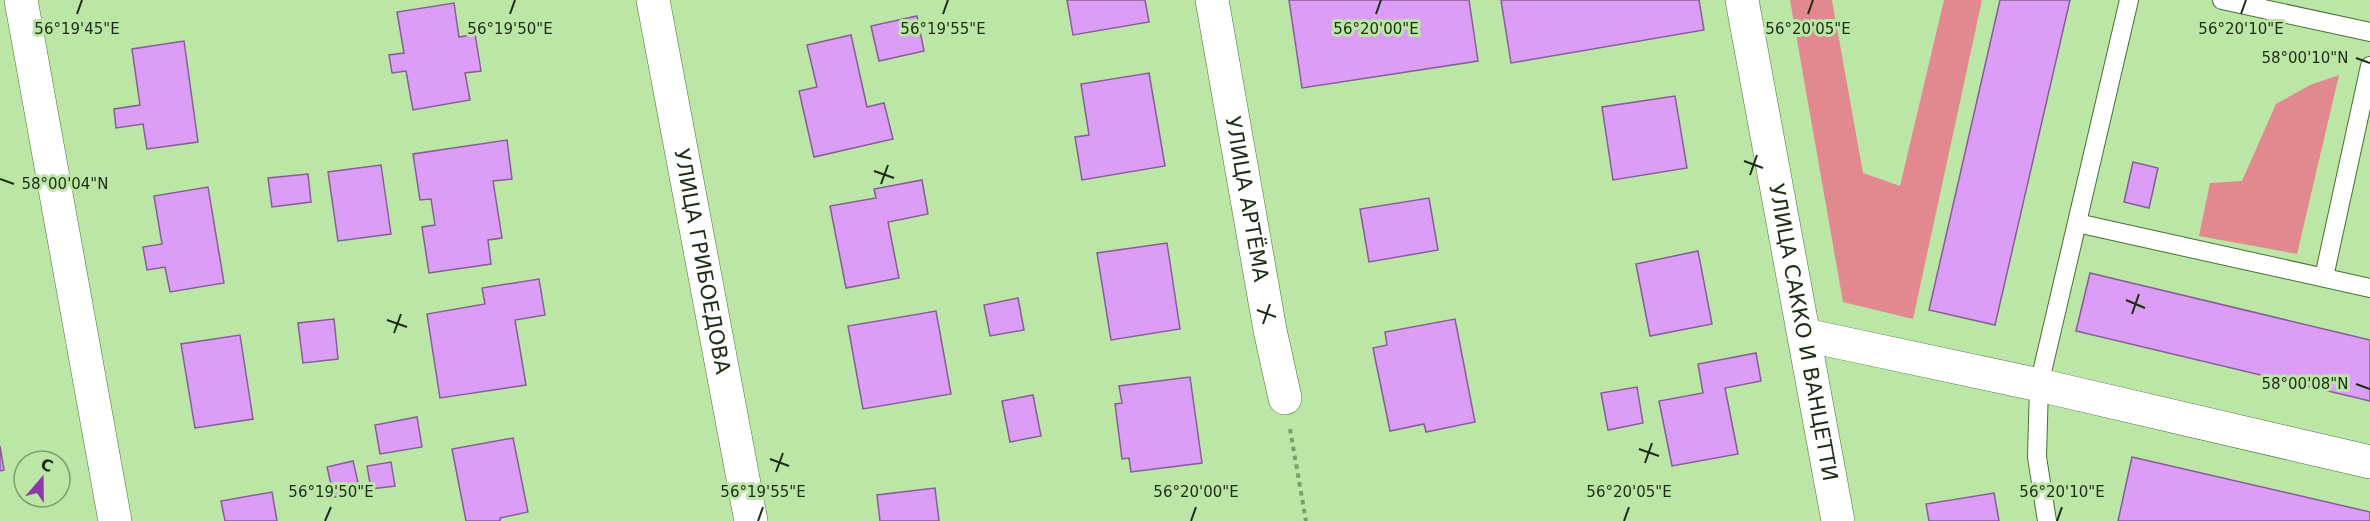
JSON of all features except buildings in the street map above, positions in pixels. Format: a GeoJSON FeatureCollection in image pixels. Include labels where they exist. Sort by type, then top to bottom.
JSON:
{"type":"FeatureCollection","features":[{"type":"Feature","properties":{"kind":"street"},"geometry":{"type":"LineString","coordinates":[[21,0],[115,521]]}},
{"type":"Feature","properties":{"kind":"street","name":"УЛИЦА ГРИБОЕДОВА"},"geometry":{"type":"LineString","coordinates":[[653,0],[751,521]]}},
{"type":"Feature","properties":{"kind":"street","name":"УЛИЦА АРТЁМА"},"geometry":{"type":"LineString","coordinates":[[1212,0],[1270,330],[1285,398]]}},
{"type":"Feature","properties":{"kind":"street","name":"УЛИЦА САККО И ВАНЦЕТТИ"},"geometry":{"type":"LineString","coordinates":[[1742,0],[1838,521]]}},
{"type":"Feature","properties":{"kind":"street"},"geometry":{"type":"LineString","coordinates":[[1805,335],[2039,385],[2370,462]]}},
{"type":"Feature","properties":{"kind":"lane"},"geometry":{"type":"LineString","coordinates":[[2047,521],[2037,457],[2039,385],[2129,0]]}},
{"type":"Feature","properties":{"kind":"lane"},"geometry":{"type":"LineString","coordinates":[[2222,0],[2370,32]]}},
{"type":"Feature","properties":{"kind":"lane"},"geometry":{"type":"LineString","coordinates":[[2324,278],[2370,66]]}},
{"type":"Feature","properties":{"kind":"lane"},"geometry":{"type":"LineString","coordinates":[[2077,223],[2370,288]]}},
{"type":"Feature","properties":{"kind":"path"},"geometry":{"type":"LineString","coordinates":[[1285,398],[1306,521]]}},
{"type":"Feature","properties":{"kind":"shaded area"},"geometry":{"type":"Polygon","coordinates":[[[1790,0],[1832,0],[1863,173],[1900,186],[1944,0],[1982,0],[1913,319],[1843,302],[1790,0]]]}},
{"type":"Feature","properties":{"kind":"shaded area"},"geometry":{"type":"Polygon","coordinates":[[[2339,75],[2297,254],[2199,236],[2210,183],[2242,181],[2276,104],[2310,85],[2339,75]]]}}]}
